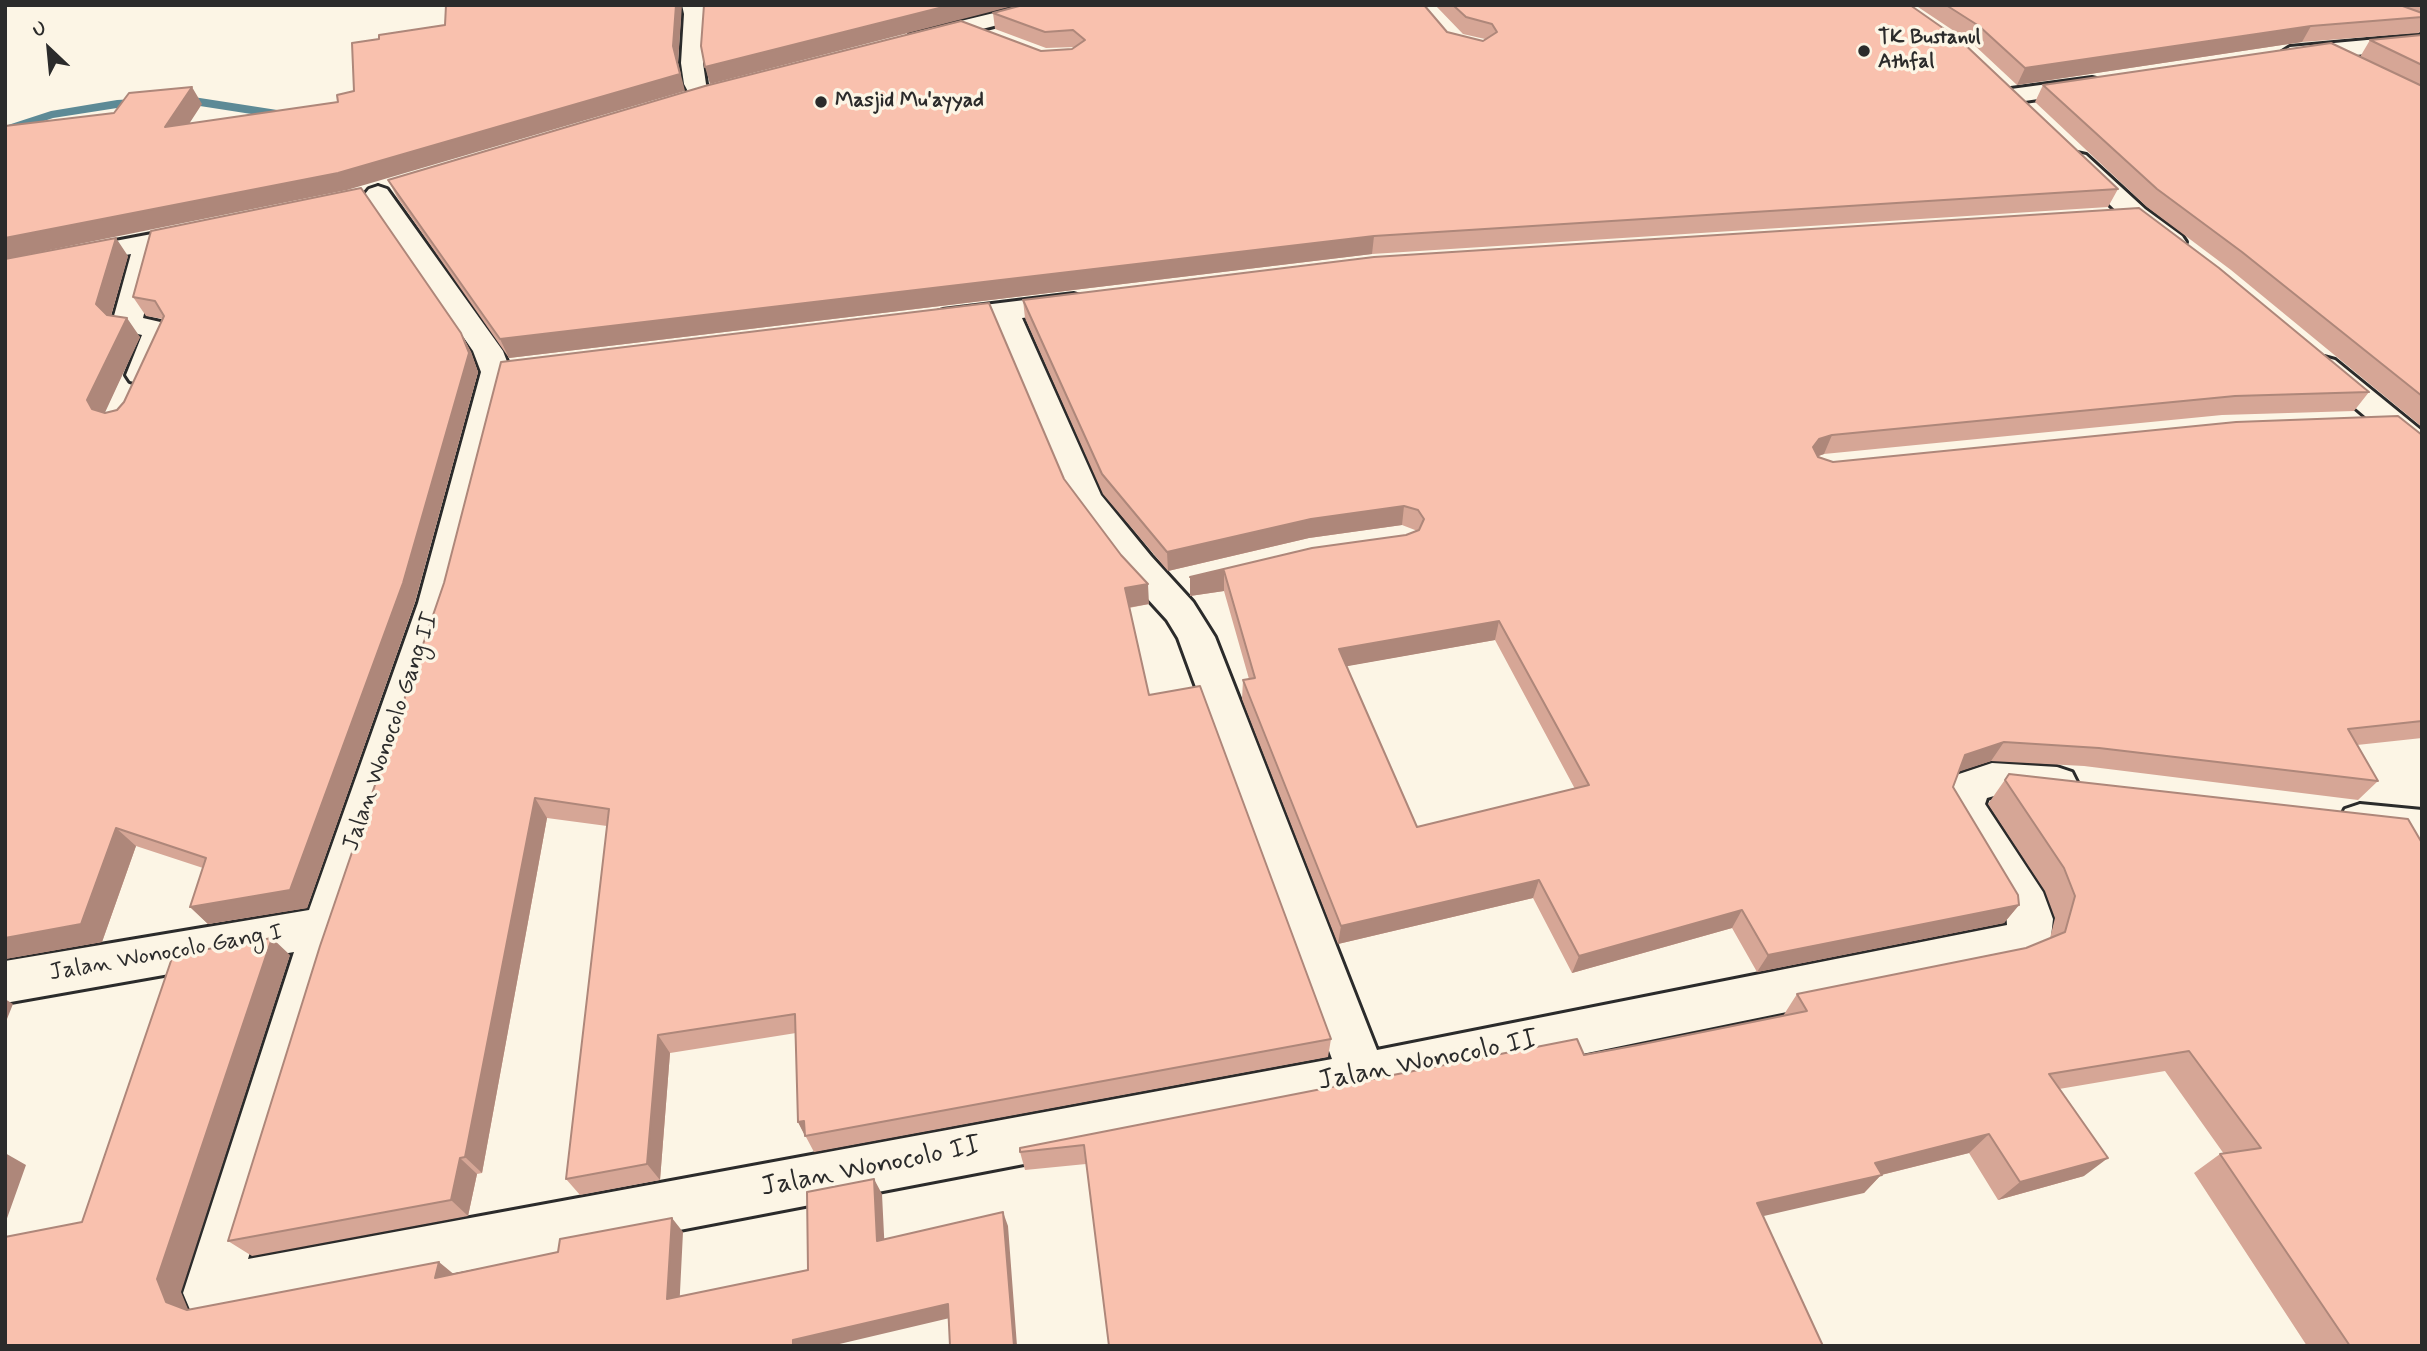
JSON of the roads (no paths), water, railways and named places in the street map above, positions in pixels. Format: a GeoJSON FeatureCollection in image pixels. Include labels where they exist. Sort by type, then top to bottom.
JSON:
{"type":"FeatureCollection","features":[{"type":"Feature","properties":{"kind":"street"},"geometry":{"type":"LineString","coordinates":[[692,5],[695,14],[692,62],[701,96]]}},
{"type":"Feature","properties":{"kind":"street"},"geometry":{"type":"LineString","coordinates":[[899,43],[1054,5]]}},
{"type":"Feature","properties":{"kind":"street"},"geometry":{"type":"LineString","coordinates":[[961,27],[1004,42]]}},
{"type":"Feature","properties":{"kind":"street"},"geometry":{"type":"LineString","coordinates":[[2268,57],[2422,43]]}},
{"type":"Feature","properties":{"kind":"street"},"geometry":{"type":"LineString","coordinates":[[2324,50],[2361,68]]}},
{"type":"Feature","properties":{"kind":"street"},"geometry":{"type":"LineString","coordinates":[[1992,78],[2029,114]]}},
{"type":"Feature","properties":{"kind":"street"},"geometry":{"type":"LineString","coordinates":[[2011,96],[2119,80]]}},
{"type":"Feature","properties":{"kind":"street"},"geometry":{"type":"LineString","coordinates":[[675,104],[727,89]]}},
{"type":"Feature","properties":{"kind":"street"},"geometry":{"type":"LineString","coordinates":[[2057,141],[2124,202],[2198,262]]}},
{"type":"Feature","properties":{"kind":"street","name":"Jalan Wonocolo Gang II"},"geometry":{"type":"LineString","coordinates":[[210,1293],[326,927],[436,603],[509,370],[488,351],[380,193]]}},
{"type":"Feature","properties":{"kind":"street"},"geometry":{"type":"LineString","coordinates":[[2095,218],[2124,202]]}},
{"type":"Feature","properties":{"kind":"street"},"geometry":{"type":"LineString","coordinates":[[5,270],[225,228]]}},
{"type":"Feature","properties":{"kind":"street"},"geometry":{"type":"LineString","coordinates":[[131,395],[159,334],[155,327],[132,326],[127,323],[148,243]]}},
{"type":"Feature","properties":{"kind":"street"},"geometry":{"type":"LineString","coordinates":[[922,321],[1101,299]]}},
{"type":"Feature","properties":{"kind":"street"},"geometry":{"type":"LineString","coordinates":[[1005,312],[1086,499],[1177,583],[1181,611],[1196,637],[1363,1076]]}},
{"type":"Feature","properties":{"kind":"street"},"geometry":{"type":"LineString","coordinates":[[2300,346],[2422,448]]}},
{"type":"Feature","properties":{"kind":"street"},"geometry":{"type":"LineString","coordinates":[[2352,424],[2391,422]]}},
{"type":"Feature","properties":{"kind":"street","name":"Jalan Wonocolo II"},"geometry":{"type":"LineString","coordinates":[[210,1293],[1363,1076],[2019,943],[2031,930],[2027,906],[1964,806],[1968,788],[1992,779],[2098,788]]}},
{"type":"Feature","properties":{"kind":"street"},"geometry":{"type":"LineString","coordinates":[[2320,817],[2422,827]]}},
{"type":"Feature","properties":{"kind":"street","name":"Jalan Wonocolo Gang I"},"geometry":{"type":"LineString","coordinates":[[5,982],[326,927]]}},
{"type":"Feature","properties":{"kind":"waterway"},"geometry":{"type":"LineString","coordinates":[[5,130],[51,115],[117,104],[187,100],[290,116]]}},
{"type":"Feature","properties":{"kind":"place","name":"TK Bustanul Athfal"},"geometry":{"type":"Point","coordinates":[1864,51]}},
{"type":"Feature","properties":{"kind":"place","name":"Masjid Mu'ayyad"},"geometry":{"type":"Point","coordinates":[821,102]}}]}
